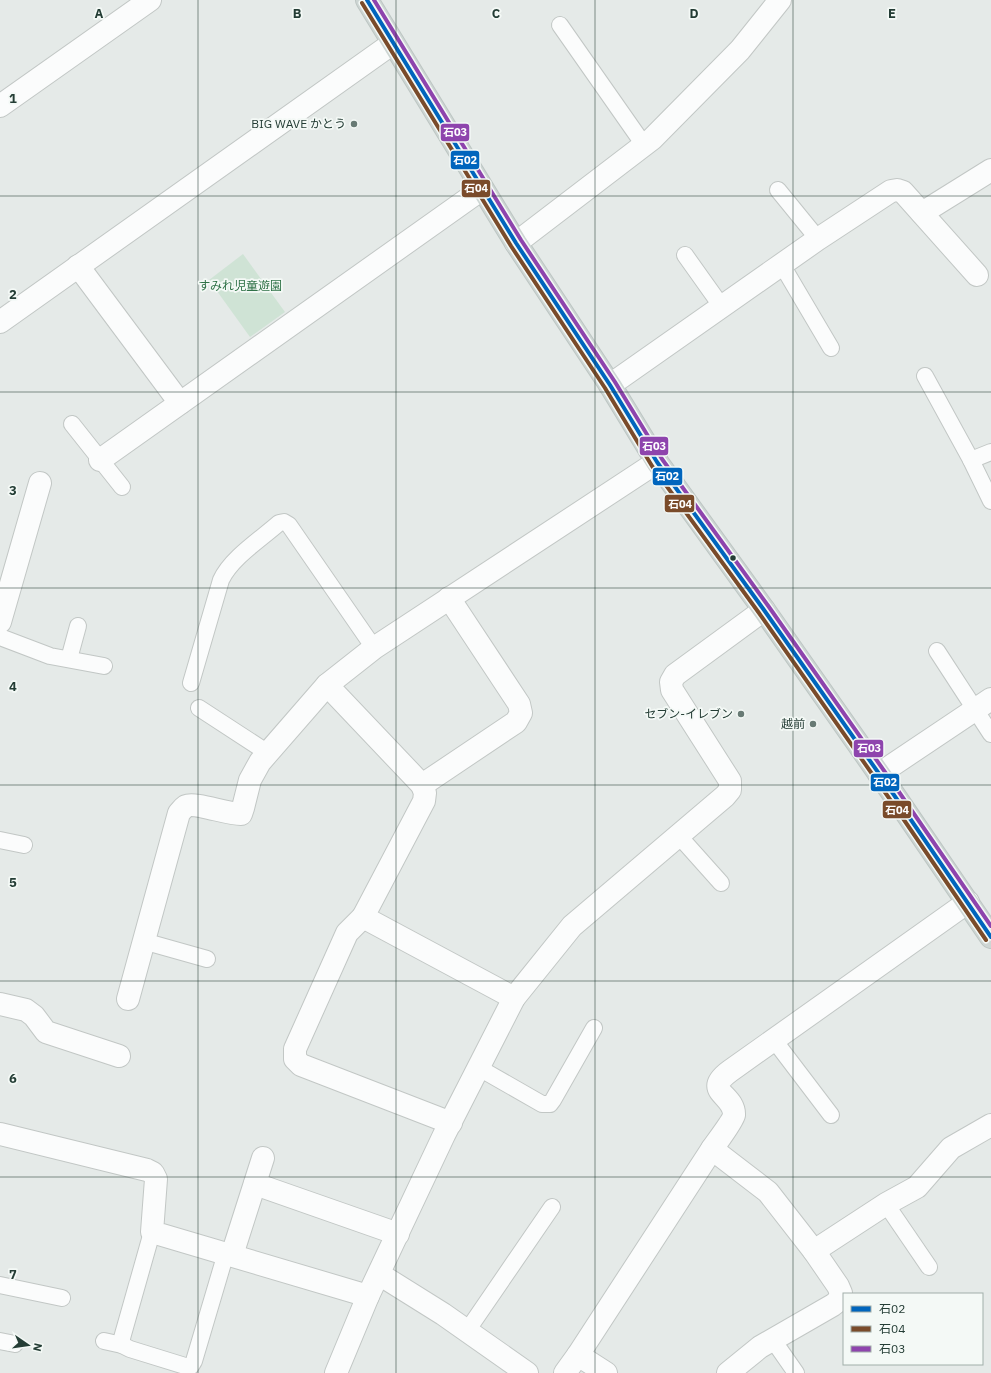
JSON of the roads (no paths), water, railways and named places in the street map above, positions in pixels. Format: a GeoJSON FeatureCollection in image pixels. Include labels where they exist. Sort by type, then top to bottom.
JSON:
{"type":"FeatureCollection","features":[{"type":"Feature","properties":{"kind":"main road"},"geometry":{"type":"LineString","coordinates":[[367,0],[482,189],[610,385],[657,462],[764,610],[991,937]]}},
{"type":"Feature","properties":{"kind":"street"},"geometry":{"type":"LineString","coordinates":[[0,106],[150,0]]}},
{"type":"Feature","properties":{"kind":"street"},"geometry":{"type":"LineString","coordinates":[[516,243],[652,139],[740,50],[780,0]]}},
{"type":"Feature","properties":{"kind":"street"},"geometry":{"type":"LineString","coordinates":[[0,322],[393,43]]}},
{"type":"Feature","properties":{"kind":"street"},"geometry":{"type":"LineString","coordinates":[[922,213],[991,170]]}},
{"type":"Feature","properties":{"kind":"street"},"geometry":{"type":"LineString","coordinates":[[100,460],[482,189]]}},
{"type":"Feature","properties":{"kind":"street"},"geometry":{"type":"LineString","coordinates":[[610,385],[818,239],[891,191],[897,190],[903,192],[976,275]]}},
{"type":"Feature","properties":{"kind":"street"},"geometry":{"type":"LineString","coordinates":[[78,266],[180,403]]}},
{"type":"Feature","properties":{"kind":"street"},"geometry":{"type":"LineString","coordinates":[[128,999],[179,814],[185,806],[193,805],[232,814],[240,814],[244,808],[250,780],[260,762],[327,685],[374,648],[657,462]]}},
{"type":"Feature","properties":{"kind":"street"},"geometry":{"type":"LineString","coordinates":[[0,622],[40,483]]}},
{"type":"Feature","properties":{"kind":"street"},"geometry":{"type":"LineString","coordinates":[[422,785],[516,722],[521,713],[519,704],[448,598]]}},
{"type":"Feature","properties":{"kind":"street"},"geometry":{"type":"LineString","coordinates":[[336,1373],[368,1296],[451,1123],[514,998],[572,926],[679,836],[730,790],[730,781],[672,690],[670,682],[675,676],[764,610]]}},
{"type":"Feature","properties":{"kind":"street"},"geometry":{"type":"LineString","coordinates":[[327,685],[422,785],[425,793],[424,801],[363,917],[347,933],[294,1050],[295,1059],[301,1065],[451,1123]]}},
{"type":"Feature","properties":{"kind":"street"},"geometry":{"type":"LineString","coordinates":[[879,774],[983,704]]}},
{"type":"Feature","properties":{"kind":"street"},"geometry":{"type":"LineString","coordinates":[[565,1373],[734,1117],[734,1108],[721,1093],[718,1086],[718,1082],[722,1077],[968,902]]}},
{"type":"Feature","properties":{"kind":"street"},"geometry":{"type":"LineString","coordinates":[[363,917],[514,998]]}},
{"type":"Feature","properties":{"kind":"street"},"geometry":{"type":"LineString","coordinates":[[0,1004],[26,1010],[34,1016],[46,1032],[119,1056]]}},
{"type":"Feature","properties":{"kind":"street"},"geometry":{"type":"LineString","coordinates":[[814,1251],[886,1204],[917,1186],[951,1148],[991,1125]]}},
{"type":"Feature","properties":{"kind":"street"},"geometry":{"type":"LineString","coordinates":[[0,1134],[147,1170],[153,1174],[156,1179],[152,1232],[368,1296]]}},
{"type":"Feature","properties":{"kind":"street"},"geometry":{"type":"LineString","coordinates":[[712,1150],[768,1192],[814,1251],[838,1286],[840,1293],[838,1301],[833,1305],[760,1347],[728,1373]]}},
{"type":"Feature","properties":{"kind":"street"},"geometry":{"type":"LineString","coordinates":[[229,1254],[264,1158]]}},
{"type":"Feature","properties":{"kind":"street"},"geometry":{"type":"LineString","coordinates":[[255,1184],[398,1234]]}},
{"type":"Feature","properties":{"kind":"street"},"geometry":{"type":"LineString","coordinates":[[379,1274],[467,1331],[528,1373]]}},
{"type":"Feature","properties":{"kind":"street"},"geometry":{"type":"LineString","coordinates":[[578,1355],[606,1373]]}},
{"type":"Feature","properties":{"kind":"lane"},"geometry":{"type":"LineString","coordinates":[[560,25],[644,145]]}},
{"type":"Feature","properties":{"kind":"lane"},"geometry":{"type":"LineString","coordinates":[[778,190],[818,239]]}},
{"type":"Feature","properties":{"kind":"lane"},"geometry":{"type":"LineString","coordinates":[[685,255],[722,306]]}},
{"type":"Feature","properties":{"kind":"lane"},"geometry":{"type":"LineString","coordinates":[[782,265],[831,348]]}},
{"type":"Feature","properties":{"kind":"lane"},"geometry":{"type":"LineString","coordinates":[[925,376],[971,460],[991,501]]}},
{"type":"Feature","properties":{"kind":"lane"},"geometry":{"type":"LineString","coordinates":[[72,424],[122,488]]}},
{"type":"Feature","properties":{"kind":"lane"},"geometry":{"type":"LineString","coordinates":[[971,460],[991,452]]}},
{"type":"Feature","properties":{"kind":"lane"},"geometry":{"type":"LineString","coordinates":[[191,683],[221,580],[225,572],[232,563],[279,523],[284,522],[289,525],[374,648]]}},
{"type":"Feature","properties":{"kind":"lane"},"geometry":{"type":"LineString","coordinates":[[69,659],[78,626]]}},
{"type":"Feature","properties":{"kind":"lane"},"geometry":{"type":"LineString","coordinates":[[0,637],[50,656],[104,666]]}},
{"type":"Feature","properties":{"kind":"lane"},"geometry":{"type":"LineString","coordinates":[[937,651],[983,704],[991,734]]}},
{"type":"Feature","properties":{"kind":"lane"},"geometry":{"type":"LineString","coordinates":[[199,708],[268,753]]}},
{"type":"Feature","properties":{"kind":"lane"},"geometry":{"type":"LineString","coordinates":[[679,836],[720,883]]}},
{"type":"Feature","properties":{"kind":"lane"},"geometry":{"type":"LineString","coordinates":[[0,840],[24,846]]}},
{"type":"Feature","properties":{"kind":"lane"},"geometry":{"type":"LineString","coordinates":[[143,941],[208,959]]}},
{"type":"Feature","properties":{"kind":"lane"},"geometry":{"type":"LineString","coordinates":[[479,1068],[542,1104],[550,1104],[594,1028]]}},
{"type":"Feature","properties":{"kind":"lane"},"geometry":{"type":"LineString","coordinates":[[774,1040],[831,1115]]}},
{"type":"Feature","properties":{"kind":"lane"},"geometry":{"type":"LineString","coordinates":[[886,1204],[929,1267]]}},
{"type":"Feature","properties":{"kind":"lane"},"geometry":{"type":"LineString","coordinates":[[467,1331],[552,1207]]}},
{"type":"Feature","properties":{"kind":"lane"},"geometry":{"type":"LineString","coordinates":[[122,1345],[122,1338],[152,1232]]}},
{"type":"Feature","properties":{"kind":"lane"},"geometry":{"type":"LineString","coordinates":[[104,1341],[122,1345],[130,1349],[185,1366],[191,1366],[194,1361],[229,1254]]}},
{"type":"Feature","properties":{"kind":"lane"},"geometry":{"type":"LineString","coordinates":[[0,1285],[62,1298]]}},
{"type":"Feature","properties":{"kind":"lane"},"geometry":{"type":"LineString","coordinates":[[773,1340],[796,1373]]}},
{"type":"Feature","properties":{"kind":"place","name":"BIG WAVE かとう"},"geometry":{"type":"Point","coordinates":[354,124]}},
{"type":"Feature","properties":{"kind":"place","name":"セブン-イレブン"},"geometry":{"type":"Point","coordinates":[741,714]}},
{"type":"Feature","properties":{"kind":"place","name":"越前"},"geometry":{"type":"Point","coordinates":[813,724]}},
{"type":"Feature","properties":{"kind":"park label","name":"すみれ児童遊園"},"geometry":{"type":"Point","coordinates":[240,286]}}]}
